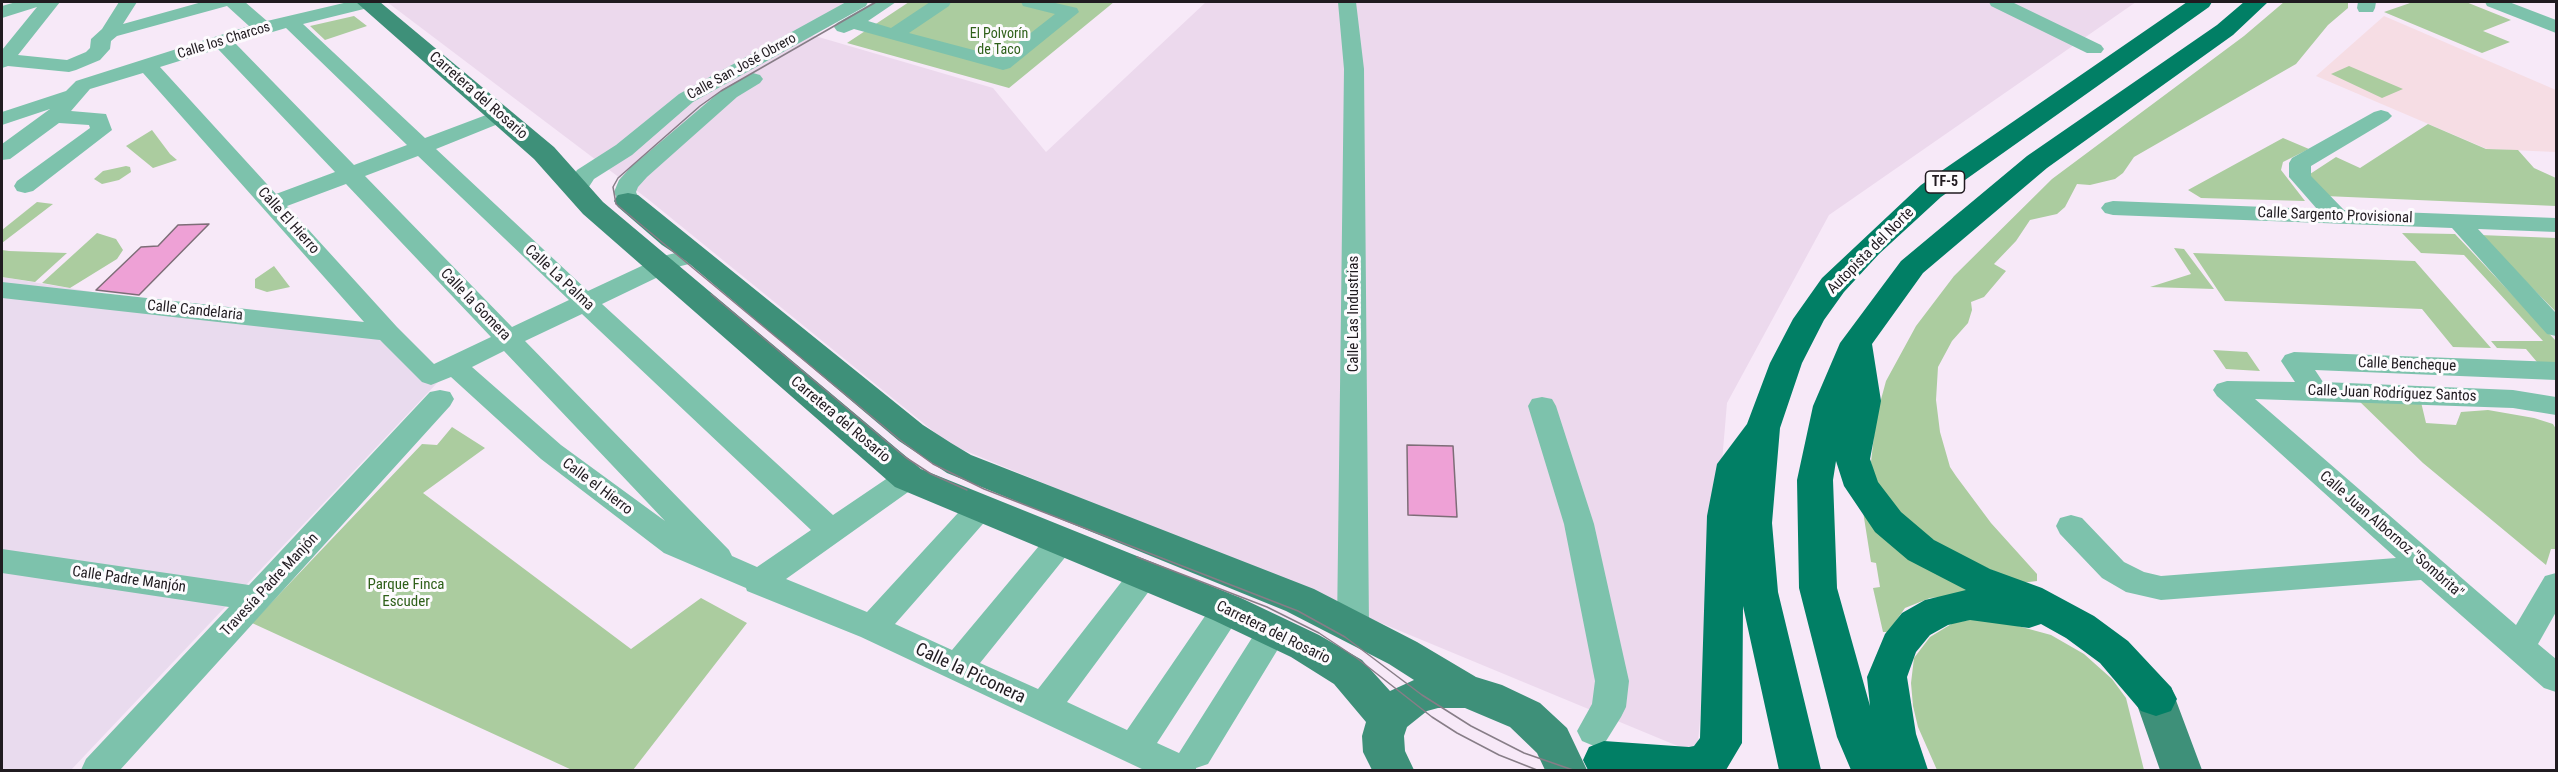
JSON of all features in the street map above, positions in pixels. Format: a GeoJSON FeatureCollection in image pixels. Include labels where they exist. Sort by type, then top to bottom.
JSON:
{"type":"FeatureCollection","features":[{"type":"Feature","properties":{"kind":"highway","name":"Autopista del Norte"},"geometry":{"type":"LineString","coordinates":[[1800,771],[1759,592],[1754,523],[1763,428],[1786,363],[1809,319],[1833,285],[1931,191],[2201,2]]}},
{"type":"Feature","properties":{"kind":"highway"},"geometry":{"type":"LineString","coordinates":[[1872,771],[1858,738],[1818,588],[1815,480],[1830,406],[1856,344],[1912,267],[2037,162],[2225,30],[2257,2]]}},
{"type":"Feature","properties":{"kind":"highway"},"geometry":{"type":"LineString","coordinates":[[2038,114],[2039,93],[2104,43]]}},
{"type":"Feature","properties":{"kind":"highway"},"geometry":{"type":"LineString","coordinates":[[1856,344],[1864,400],[1853,459],[1862,486],[1888,522],[1921,550],[1977,579],[2028,599],[2080,627],[2114,652],[2156,699]]}},
{"type":"Feature","properties":{"kind":"highway"},"geometry":{"type":"LineString","coordinates":[[1591,755],[1689,766],[1707,762],[1721,743],[1725,516],[1735,464],[1763,428]]}},
{"type":"Feature","properties":{"kind":"highway"},"geometry":{"type":"LineString","coordinates":[[1907,771],[1895,734],[1887,677],[1899,645],[1916,624],[1939,611],[1970,606],[2025,612],[2080,627]]}},
{"type":"Feature","properties":{"kind":"main road","name":"Carretera del Rosario"},"geometry":{"type":"LineString","coordinates":[[368,2],[544,153],[577,188],[592,208],[908,478],[1227,609],[1305,646],[1348,672],[1366,690],[1386,753]]}},
{"type":"Feature","properties":{"kind":"main road"},"geometry":{"type":"LineString","coordinates":[[628,201],[903,426],[939,452],[970,468],[1300,600],[1403,653],[1465,691]]}},
{"type":"Feature","properties":{"kind":"main road"},"geometry":{"type":"LineString","coordinates":[[1386,753],[1397,708],[1422,694],[1438,691],[1465,691],[1487,697],[1525,715],[1541,728],[1591,755]]}},
{"type":"Feature","properties":{"kind":"main road"},"geometry":{"type":"LineString","coordinates":[[2156,699],[2178,767]]}},
{"type":"Feature","properties":{"kind":"street"},"geometry":{"type":"LineString","coordinates":[[2,12],[33,2]]}},
{"type":"Feature","properties":{"kind":"street"},"geometry":{"type":"LineString","coordinates":[[51,2],[2,66],[75,80]]}},
{"type":"Feature","properties":{"kind":"street"},"geometry":{"type":"LineString","coordinates":[[112,32],[111,28],[128,2]]}},
{"type":"Feature","properties":{"kind":"street"},"geometry":{"type":"LineString","coordinates":[[2,154],[52,111],[100,49],[100,39],[112,32],[221,2]]}},
{"type":"Feature","properties":{"kind":"street"},"geometry":{"type":"LineString","coordinates":[[234,2],[263,28]]}},
{"type":"Feature","properties":{"kind":"street","name":"Calle los Charcos"},"geometry":{"type":"LineString","coordinates":[[75,80],[147,65],[263,28],[368,2]]}},
{"type":"Feature","properties":{"kind":"street","name":"Calle San José Obrero"},"geometry":{"type":"LineString","coordinates":[[577,188],[585,175],[624,150],[686,98],[859,2]]}},
{"type":"Feature","properties":{"kind":"street","name":"Calle San José Obrero"},"geometry":{"type":"LineString","coordinates":[[628,201],[625,192],[627,185],[639,172],[730,93],[887,2]]}},
{"type":"Feature","properties":{"kind":"street"},"geometry":{"type":"LineString","coordinates":[[894,34],[942,2]]}},
{"type":"Feature","properties":{"kind":"street"},"geometry":{"type":"LineString","coordinates":[[852,23],[1003,64],[1070,12],[1030,2]]}},
{"type":"Feature","properties":{"kind":"street","name":"Calle Las Industrias"},"geometry":{"type":"LineString","coordinates":[[1347,2],[1354,69],[1353,627]]}},
{"type":"Feature","properties":{"kind":"street"},"geometry":{"type":"LineString","coordinates":[[1998,2],[2104,43]]}},
{"type":"Feature","properties":{"kind":"street"},"geometry":{"type":"LineString","coordinates":[[2494,2],[2556,27]]}},
{"type":"Feature","properties":{"kind":"street","name":"Calle La Palma"},"geometry":{"type":"LineString","coordinates":[[289,21],[585,302],[832,531]]}},
{"type":"Feature","properties":{"kind":"street","name":"Calle la Gomera"},"geometry":{"type":"LineString","coordinates":[[222,41],[728,568]]}},
{"type":"Feature","properties":{"kind":"street","name":"Calle El Hierro"},"geometry":{"type":"LineString","coordinates":[[147,65],[388,333],[442,380]]}},
{"type":"Feature","properties":{"kind":"street"},"geometry":{"type":"LineString","coordinates":[[2,119],[52,111],[98,118],[101,130],[25,186]]}},
{"type":"Feature","properties":{"kind":"street"},"geometry":{"type":"LineString","coordinates":[[273,204],[501,116]]}},
{"type":"Feature","properties":{"kind":"street"},"geometry":{"type":"LineString","coordinates":[[2336,215],[2300,177],[2300,163],[2381,116]]}},
{"type":"Feature","properties":{"kind":"street","name":"Calle Sargento Provisional"},"geometry":{"type":"LineString","coordinates":[[2114,208],[2556,225]]}},
{"type":"Feature","properties":{"kind":"street"},"geometry":{"type":"LineString","coordinates":[[2458,221],[2556,328]]}},
{"type":"Feature","properties":{"kind":"street"},"geometry":{"type":"LineString","coordinates":[[442,380],[508,339],[660,266],[680,258],[696,255]]}},
{"type":"Feature","properties":{"kind":"street","name":"Calle Candelaria"},"geometry":{"type":"LineString","coordinates":[[2,290],[388,333]]}},
{"type":"Feature","properties":{"kind":"street","name":"Calle Bencheque"},"geometry":{"type":"LineString","coordinates":[[2315,391],[2294,361],[2556,371]]}},
{"type":"Feature","properties":{"kind":"street","name":"Calle el Hierro"},"geometry":{"type":"LineString","coordinates":[[442,380],[489,396],[551,452],[675,545],[758,582]]}},
{"type":"Feature","properties":{"kind":"street","name":"Travesía Padre Manjón"},"geometry":{"type":"LineString","coordinates":[[98,771],[257,599],[442,380]]}},
{"type":"Feature","properties":{"kind":"street","name":"Calle Juan Rodríguez Santos"},"geometry":{"type":"LineString","coordinates":[[2227,390],[2513,399],[2556,406]]}},
{"type":"Feature","properties":{"kind":"street","name":"Calle Juan Albornoz \"Sombrita\""},"geometry":{"type":"LineString","coordinates":[[2227,390],[2427,568],[2556,678]]}},
{"type":"Feature","properties":{"kind":"street"},"geometry":{"type":"LineString","coordinates":[[1542,406],[1579,524],[1612,681],[1609,707],[1591,755]]}},
{"type":"Feature","properties":{"kind":"street"},"geometry":{"type":"LineString","coordinates":[[758,582],[908,478]]}},
{"type":"Feature","properties":{"kind":"street"},"geometry":{"type":"LineString","coordinates":[[607,494],[622,494],[644,481]]}},
{"type":"Feature","properties":{"kind":"street"},"geometry":{"type":"LineString","coordinates":[[872,628],[979,509]]}},
{"type":"Feature","properties":{"kind":"street"},"geometry":{"type":"LineString","coordinates":[[2071,526],[2113,570],[2137,583],[2161,588],[2427,568]]}},
{"type":"Feature","properties":{"kind":"street"},"geometry":{"type":"LineString","coordinates":[[957,667],[1060,542]]}},
{"type":"Feature","properties":{"kind":"street","name":"Calle Padre Manjón"},"geometry":{"type":"LineString","coordinates":[[2,561],[257,599]]}},
{"type":"Feature","properties":{"kind":"street"},"geometry":{"type":"LineString","coordinates":[[1043,708],[1144,576]]}},
{"type":"Feature","properties":{"kind":"street","name":"Calle la Piconera"},"geometry":{"type":"LineString","coordinates":[[758,582],[872,628],[1134,749],[1188,762]]}},
{"type":"Feature","properties":{"kind":"street"},"geometry":{"type":"LineString","coordinates":[[2520,646],[2556,585]]}},
{"type":"Feature","properties":{"kind":"street"},"geometry":{"type":"LineString","coordinates":[[1134,749],[1227,609]]}},
{"type":"Feature","properties":{"kind":"street"},"geometry":{"type":"LineString","coordinates":[[1188,762],[1273,631]]}},
{"type":"Feature","properties":{"kind":"shaded area"},"geometry":{"type":"Polygon","coordinates":[[[387,2],[846,2],[798,31],[993,88],[1046,152],[1206,2],[2136,2],[1829,215],[1727,403],[1697,754],[949,444],[649,200],[387,2]]]}},
{"type":"Feature","properties":{"kind":"shaded area"},"geometry":{"type":"Polygon","coordinates":[[[2384,16],[2556,90],[2556,152],[2487,149],[2316,76],[2384,16]]]}},
{"type":"Feature","properties":{"kind":"shaded area"},"geometry":{"type":"Polygon","coordinates":[[[2,277],[378,339],[438,382],[71,770],[2,770],[2,277]]]}},
{"type":"Feature","properties":{"kind":"green space","name":"El Polvorín de Taco"},"geometry":{"type":"Polygon","coordinates":[[[909,2],[1114,2],[1009,88],[847,43],[909,2]]]}},
{"type":"Feature","properties":{"kind":"green space"},"geometry":{"type":"Polygon","coordinates":[[[2284,2],[2348,2],[2348,8],[2328,25],[2296,64],[2134,157],[2123,173],[2115,179],[2090,185],[2077,184],[2065,207],[2057,214],[2030,220],[2016,241],[1994,264],[2006,271],[1984,297],[1971,302],[1972,310],[1968,323],[1952,341],[1938,367],[1936,400],[1940,432],[1950,467],[1991,523],[2037,574],[2037,581],[2021,583],[1949,551],[1908,522],[1885,496],[1874,476],[1871,462],[1876,418],[1886,381],[1916,326],[1954,276],[2052,179],[2244,36],[2284,2]]]}},
{"type":"Feature","properties":{"kind":"green space"},"geometry":{"type":"Polygon","coordinates":[[[2413,2],[2466,2],[2511,20],[2483,31],[2510,42],[2482,53],[2384,12],[2413,2]]]}},
{"type":"Feature","properties":{"kind":"green space"},"geometry":{"type":"Polygon","coordinates":[[[354,16],[367,26],[325,40],[310,26],[354,16]]]}},
{"type":"Feature","properties":{"kind":"green space"},"geometry":{"type":"Polygon","coordinates":[[[2349,66],[2403,89],[2382,98],[2331,74],[2349,66]]]}},
{"type":"Feature","properties":{"kind":"green space"},"geometry":{"type":"Polygon","coordinates":[[[2428,124],[2486,149],[2518,150],[2534,168],[2556,178],[2556,206],[2325,196],[2313,183],[2310,174],[2336,157],[2360,168],[2428,124]]]}},
{"type":"Feature","properties":{"kind":"green space"},"geometry":{"type":"Polygon","coordinates":[[[152,130],[177,160],[153,168],[126,146],[152,130]]]}},
{"type":"Feature","properties":{"kind":"green space"},"geometry":{"type":"Polygon","coordinates":[[[2283,138],[2309,149],[2283,162],[2281,170],[2305,201],[2201,198],[2188,190],[2283,138]]]}},
{"type":"Feature","properties":{"kind":"green space"},"geometry":{"type":"Polygon","coordinates":[[[130,167],[131,172],[119,180],[102,184],[94,179],[103,171],[130,167]]]}},
{"type":"Feature","properties":{"kind":"green space"},"geometry":{"type":"Polygon","coordinates":[[[37,202],[53,204],[2,243],[2,230],[37,202]]]}},
{"type":"Feature","properties":{"kind":"green space"},"geometry":{"type":"Polygon","coordinates":[[[97,233],[116,239],[123,250],[117,259],[70,288],[42,283],[97,233]]]}},
{"type":"Feature","properties":{"kind":"green space"},"geometry":{"type":"Polygon","coordinates":[[[2402,233],[2455,234],[2556,341],[2556,362],[2537,362],[2526,349],[2497,348],[2491,341],[2543,341],[2464,255],[2421,253],[2402,233]]]}},
{"type":"Feature","properties":{"kind":"green space"},"geometry":{"type":"Polygon","coordinates":[[[2480,235],[2556,238],[2556,312],[2480,235]]]}},
{"type":"Feature","properties":{"kind":"green space"},"geometry":{"type":"Polygon","coordinates":[[[2174,248],[2184,249],[2214,289],[2150,287],[2191,274],[2174,248]]]}},
{"type":"Feature","properties":{"kind":"green space"},"geometry":{"type":"Polygon","coordinates":[[[2,250],[67,253],[35,282],[2,277],[2,250]]]}},
{"type":"Feature","properties":{"kind":"green space"},"geometry":{"type":"Polygon","coordinates":[[[2193,253],[2415,261],[2491,348],[2453,347],[2422,309],[2225,301],[2193,253]]]}},
{"type":"Feature","properties":{"kind":"green space"},"geometry":{"type":"Polygon","coordinates":[[[274,266],[290,287],[267,292],[255,288],[255,279],[274,266]]]}},
{"type":"Feature","properties":{"kind":"green space"},"geometry":{"type":"Polygon","coordinates":[[[2213,350],[2247,352],[2260,371],[2226,369],[2213,350]]]}},
{"type":"Feature","properties":{"kind":"green space"},"geometry":{"type":"Polygon","coordinates":[[[2358,400],[2421,402],[2426,423],[2456,425],[2461,412],[2488,410],[2534,418],[2553,424],[2556,429],[2556,549],[2551,549],[2546,565],[2423,463],[2358,400]]]}},
{"type":"Feature","properties":{"kind":"green space","name":"Parque Finca Escuder"},"geometry":{"type":"Polygon","coordinates":[[[452,427],[485,448],[423,493],[631,649],[701,598],[747,623],[633,770],[572,770],[252,623],[422,444],[437,445],[452,427]]]}},
{"type":"Feature","properties":{"kind":"green space"},"geometry":{"type":"Polygon","coordinates":[[[1862,505],[1974,586],[1966,595],[1930,598],[1905,608],[1888,632],[1883,632],[1873,588],[1880,587],[1876,563],[1871,562],[1862,505]]]}},
{"type":"Feature","properties":{"kind":"green space"},"geometry":{"type":"Polygon","coordinates":[[[1985,617],[2051,635],[2084,654],[2112,679],[2126,698],[2144,770],[1937,770],[1918,727],[1913,706],[1911,683],[1914,658],[1930,637],[1953,623],[1985,617]]]}},
{"type":"Feature","properties":{"kind":"building"},"geometry":{"type":"Polygon","coordinates":[[[209,224],[139,295],[96,290],[141,247],[158,246],[178,225],[209,224]]]}},
{"type":"Feature","properties":{"kind":"building"},"geometry":{"type":"Polygon","coordinates":[[[1407,445],[1453,446],[1457,517],[1408,515],[1407,445]]]}},
{"type":"Feature","properties":{"kind":"tram line"},"geometry":{"type":"LineString","coordinates":[[876,2],[721,91],[700,106],[618,178],[613,187],[616,204],[900,440],[933,464],[984,489],[1298,611],[1345,637],[1422,695],[1471,726],[1524,753],[1573,770]]}},
{"type":"Feature","properties":{"kind":"tram line"},"geometry":{"type":"LineString","coordinates":[[711,294],[905,457],[931,474],[967,490]]}},
{"type":"Feature","properties":{"kind":"tram line"},"geometry":{"type":"LineString","coordinates":[[1137,557],[1267,607],[1319,633],[1358,659],[1432,717],[1457,733],[1499,755],[1537,770]]}}]}
